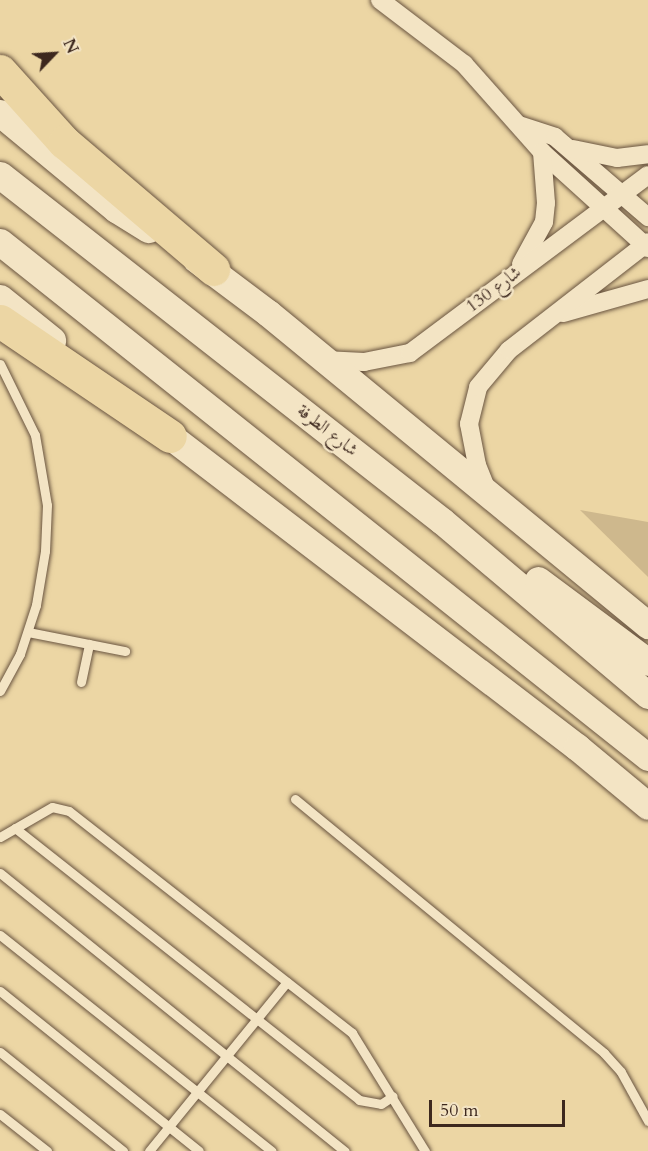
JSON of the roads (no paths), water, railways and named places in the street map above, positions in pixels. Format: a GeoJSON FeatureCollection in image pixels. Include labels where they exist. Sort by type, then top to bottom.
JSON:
{"type":"FeatureCollection","features":[{"type":"Feature","properties":{"kind":"highway"},"geometry":{"type":"LineString","coordinates":[[0,71],[64,141],[213,269]]}},
{"type":"Feature","properties":{"kind":"highway"},"geometry":{"type":"LineString","coordinates":[[0,321],[170,436]]}},
{"type":"Feature","properties":{"kind":"main road"},"geometry":{"type":"LineString","coordinates":[[0,113],[116,209],[213,269],[491,500],[648,625]]}},
{"type":"Feature","properties":{"kind":"main road","name":"شارع الطرفة"},"geometry":{"type":"LineString","coordinates":[[0,176],[442,521],[648,695]]}},
{"type":"Feature","properties":{"kind":"main road"},"geometry":{"type":"LineString","coordinates":[[0,242],[648,757]]}},
{"type":"Feature","properties":{"kind":"main road"},"geometry":{"type":"LineString","coordinates":[[0,264],[44,299],[100,321]]}},
{"type":"Feature","properties":{"kind":"main road"},"geometry":{"type":"LineString","coordinates":[[0,298],[170,436],[577,747],[648,806]]}},
{"type":"Feature","properties":{"kind":"main road"},"geometry":{"type":"LineString","coordinates":[[442,521],[542,582],[648,662]]}},
{"type":"Feature","properties":{"kind":"street"},"geometry":{"type":"LineString","coordinates":[[380,0],[464,64],[542,152],[603,209],[647,245],[552,316],[491,368],[475,396],[469,424],[471,442],[491,500]]}},
{"type":"Feature","properties":{"kind":"street"},"geometry":{"type":"LineString","coordinates":[[519,125],[555,137],[648,217]]}},
{"type":"Feature","properties":{"kind":"street"},"geometry":{"type":"LineString","coordinates":[[569,148],[617,158],[648,154]]}},
{"type":"Feature","properties":{"kind":"street"},"geometry":{"type":"LineString","coordinates":[[516,273],[544,222],[546,202],[542,152]]}},
{"type":"Feature","properties":{"kind":"street","name":"شارع 130"},"geometry":{"type":"LineString","coordinates":[[324,360],[364,362],[410,353],[648,175]]}},
{"type":"Feature","properties":{"kind":"street"},"geometry":{"type":"LineString","coordinates":[[552,316],[648,289]]}},
{"type":"Feature","properties":{"kind":"lane"},"geometry":{"type":"LineString","coordinates":[[0,364],[28,417],[45,481],[45,551],[28,632],[0,691]]}},
{"type":"Feature","properties":{"kind":"lane"},"geometry":{"type":"LineString","coordinates":[[28,632],[124,651]]}},
{"type":"Feature","properties":{"kind":"lane"},"geometry":{"type":"LineString","coordinates":[[81,682],[89,644]]}},
{"type":"Feature","properties":{"kind":"lane"},"geometry":{"type":"LineString","coordinates":[[295,800],[604,1053],[621,1072],[648,1121]]}},
{"type":"Feature","properties":{"kind":"lane"},"geometry":{"type":"LineString","coordinates":[[0,837],[52,807],[69,811],[352,1033],[425,1151]]}},
{"type":"Feature","properties":{"kind":"lane"},"geometry":{"type":"LineString","coordinates":[[15,828],[359,1100],[381,1104],[393,1096]]}},
{"type":"Feature","properties":{"kind":"lane"},"geometry":{"type":"LineString","coordinates":[[0,873],[345,1151]]}},
{"type":"Feature","properties":{"kind":"lane"},"geometry":{"type":"LineString","coordinates":[[0,935],[272,1151]]}},
{"type":"Feature","properties":{"kind":"lane"},"geometry":{"type":"LineString","coordinates":[[149,1151],[287,982]]}},
{"type":"Feature","properties":{"kind":"lane"},"geometry":{"type":"LineString","coordinates":[[0,991],[199,1151]]}},
{"type":"Feature","properties":{"kind":"lane"},"geometry":{"type":"LineString","coordinates":[[0,1052],[123,1151]]}},
{"type":"Feature","properties":{"kind":"lane"},"geometry":{"type":"LineString","coordinates":[[0,1114],[47,1151]]}}]}
